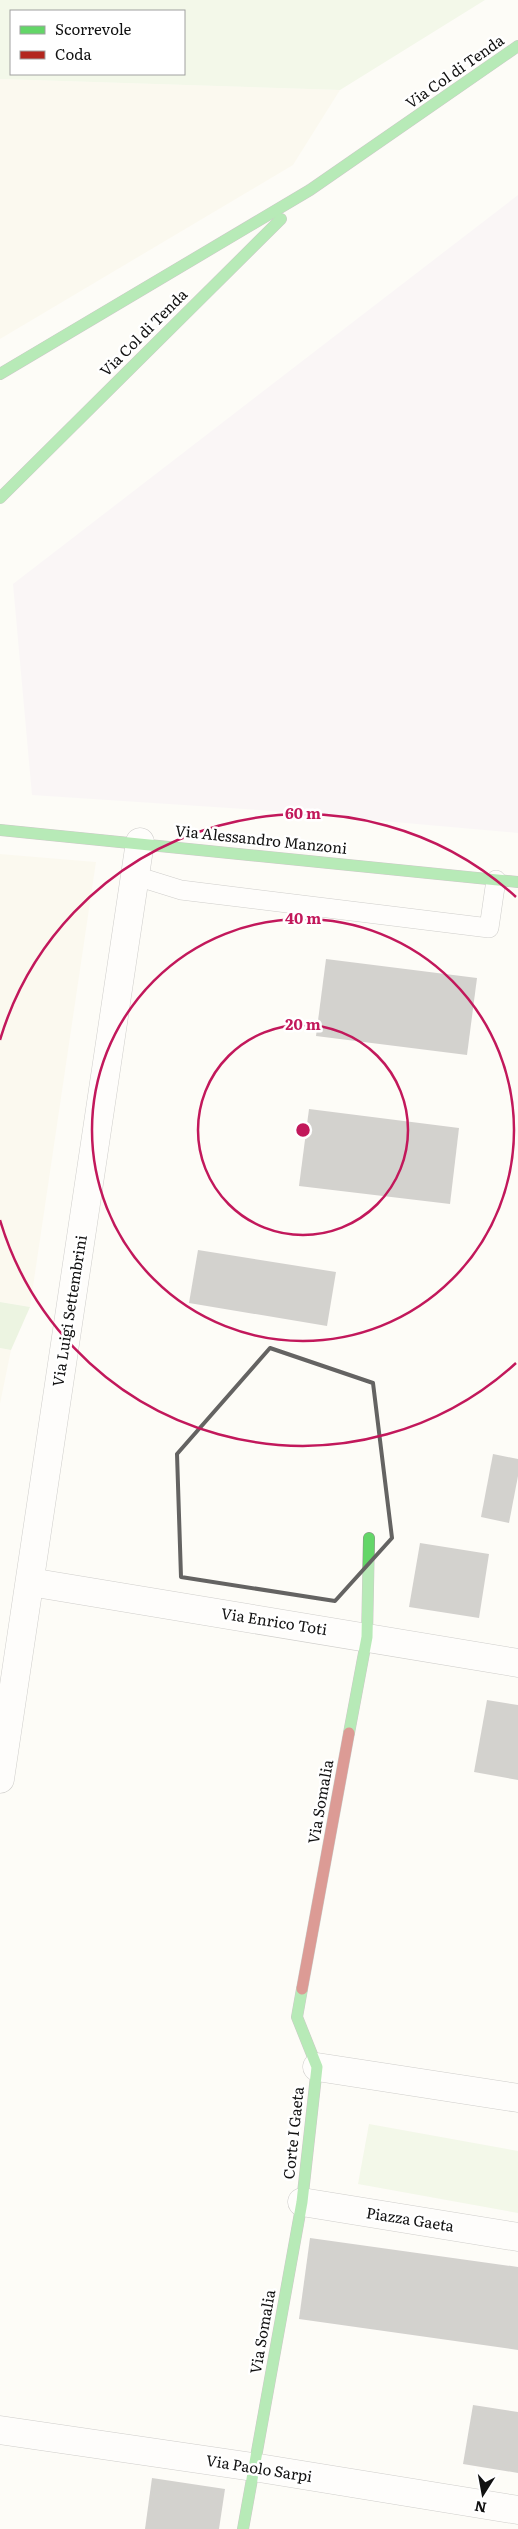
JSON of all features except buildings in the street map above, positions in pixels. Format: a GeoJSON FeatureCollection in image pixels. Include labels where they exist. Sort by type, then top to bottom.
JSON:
{"type":"FeatureCollection","features":[{"type":"Feature","properties":{"kind":"main road","name":"Via Col di Tenda"},"geometry":{"type":"LineString","coordinates":[[0,374],[310,190],[518,46]]}},
{"type":"Feature","properties":{"kind":"main road","name":"Via Col di Tenda"},"geometry":{"type":"LineString","coordinates":[[0,498],[310,190]]}},
{"type":"Feature","properties":{"kind":"main road","name":"Via Alessandro Manzoni"},"geometry":{"type":"LineString","coordinates":[[0,830],[140,842],[518,882]]}},
{"type":"Feature","properties":{"kind":"main road","name":"Via Somalia"},"geometry":{"type":"LineString","coordinates":[[317,2067],[297,2017],[366,1637],[369,1538]]}},
{"type":"Feature","properties":{"kind":"main road","name":"Corte I Gaeta"},"geometry":{"type":"LineString","coordinates":[[302,2202],[317,2067]]}},
{"type":"Feature","properties":{"kind":"main road","name":"Via Somalia"},"geometry":{"type":"LineString","coordinates":[[244,2529],[253,2467],[302,2202]]}},
{"type":"Feature","properties":{"kind":"street","name":"Via Luigi Settembrini"},"geometry":{"type":"LineString","coordinates":[[0,1780],[140,842]]}},
{"type":"Feature","properties":{"kind":"street","name":"Via Enrico Toti"},"geometry":{"type":"LineString","coordinates":[[30,1582],[518,1663]]}},
{"type":"Feature","properties":{"kind":"street"},"geometry":{"type":"LineString","coordinates":[[317,2067],[518,2098]]}},
{"type":"Feature","properties":{"kind":"street","name":"Piazza Gaeta"},"geometry":{"type":"LineString","coordinates":[[302,2202],[518,2237]]}},
{"type":"Feature","properties":{"kind":"street","name":"Via Paolo Sarpi"},"geometry":{"type":"LineString","coordinates":[[0,2430],[253,2467],[518,2510]]}},
{"type":"Feature","properties":{"kind":"lane"},"geometry":{"type":"LineString","coordinates":[[136,876],[181,890],[489,928],[496,880]]}},
{"type":"Feature","properties":{"kind":"highlighted area"},"geometry":{"type":"Polygon","coordinates":[[[270,1348],[373,1383],[392,1538],[335,1601],[181,1577],[177,1454],[270,1348]]]}},
{"type":"Feature","properties":{"kind":"shaded area"},"geometry":{"type":"Polygon","coordinates":[[[0,79],[340,90],[293,165],[0,339],[0,79]]]}},
{"type":"Feature","properties":{"kind":"shaded area"},"geometry":{"type":"Polygon","coordinates":[[[518,195],[518,833],[259,810],[32,795],[13,584],[518,195]]]}},
{"type":"Feature","properties":{"kind":"shaded area"},"geometry":{"type":"Polygon","coordinates":[[[0,854],[96,862],[30,1307],[0,1302],[0,854]]]}},
{"type":"Feature","properties":{"kind":"shaded area"},"geometry":{"type":"Polygon","coordinates":[[[0,1348],[11,1350],[0,1404],[0,1348]]]}},
{"type":"Feature","properties":{"kind":"green space"},"geometry":{"type":"Polygon","coordinates":[[[0,0],[485,0],[340,90],[0,79],[0,0]]]}},
{"type":"Feature","properties":{"kind":"green space"},"geometry":{"type":"Polygon","coordinates":[[[0,1302],[30,1307],[11,1350],[0,1348],[0,1302]]]}},
{"type":"Feature","properties":{"kind":"green space"},"geometry":{"type":"Polygon","coordinates":[[[369,2124],[518,2151],[518,2213],[358,2184],[369,2124]]]}},
{"type":"Feature","properties":{"kind":"traffic: fast"},"geometry":{"type":"LineString","coordinates":[[0,374],[310,190],[518,46]]}},
{"type":"Feature","properties":{"kind":"traffic: fast"},"geometry":{"type":"LineString","coordinates":[[0,498],[281,219]]}},
{"type":"Feature","properties":{"kind":"traffic: fast"},"geometry":{"type":"LineString","coordinates":[[0,830],[518,882]]}},
{"type":"Feature","properties":{"kind":"traffic: fast"},"geometry":{"type":"LineString","coordinates":[[349,1733],[367,1637],[369,1538]]}},
{"type":"Feature","properties":{"kind":"traffic: fast"},"geometry":{"type":"LineString","coordinates":[[243,2529],[302,2202],[317,2067],[297,2017],[302,1989]]}},
{"type":"Feature","properties":{"kind":"traffic: jam"},"geometry":{"type":"LineString","coordinates":[[302,1989],[349,1733]]}}]}
